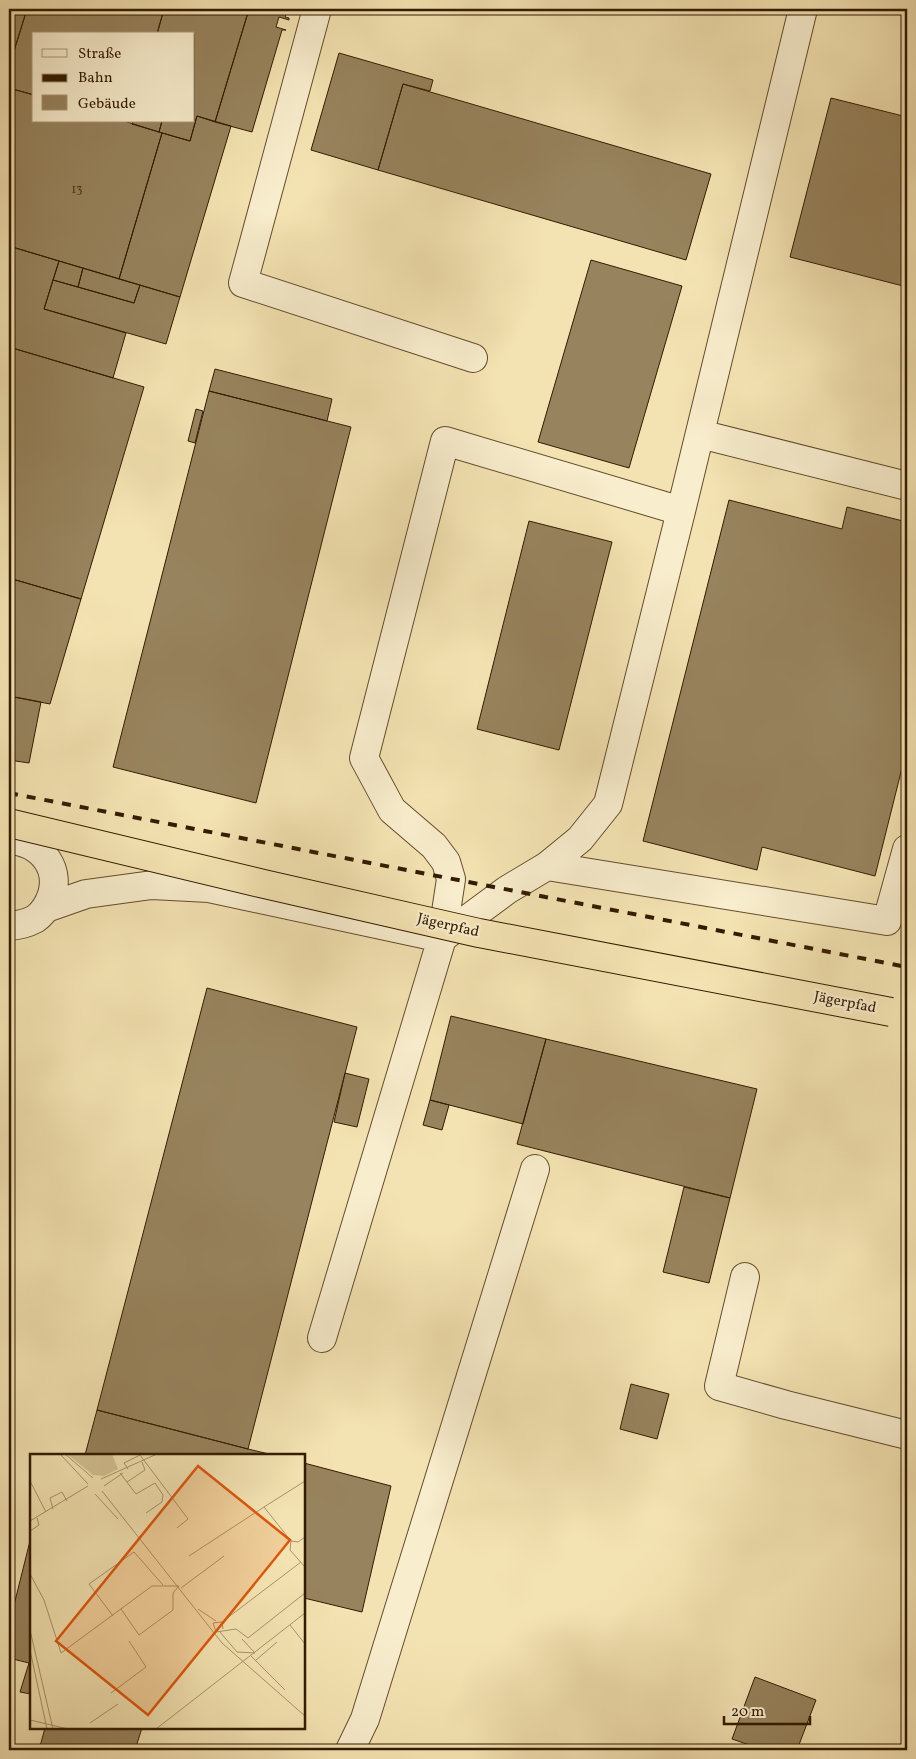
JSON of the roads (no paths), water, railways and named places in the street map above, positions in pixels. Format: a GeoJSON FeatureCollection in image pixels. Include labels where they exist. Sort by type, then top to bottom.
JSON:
{"type":"FeatureCollection","features":[{"type":"Feature","properties":{"kind":"main road","name":"Jägerpfad"},"geometry":{"type":"LineString","coordinates":[[9,822],[264,884],[479,933],[891,1012]]}},
{"type":"Feature","properties":{"kind":"lane"},"geometry":{"type":"LineString","coordinates":[[317,9],[244,283],[473,358]]}},
{"type":"Feature","properties":{"kind":"lane"},"geometry":{"type":"LineString","coordinates":[[46,908],[86,894],[152,885],[209,888],[442,938],[507,890],[547,866],[580,839],[608,804],[682,511],[803,9]]}},
{"type":"Feature","properties":{"kind":"lane"},"geometry":{"type":"LineString","coordinates":[[700,434],[907,486]]}},
{"type":"Feature","properties":{"kind":"lane"},"geometry":{"type":"LineString","coordinates":[[322,1338],[442,938],[451,879],[446,862],[434,846],[392,810],[364,758],[445,441],[682,511]]}},
{"type":"Feature","properties":{"kind":"lane"},"geometry":{"type":"LineString","coordinates":[[9,840],[20,841],[33,846],[44,855],[51,866],[54,880],[53,894],[46,908],[36,919],[22,925],[9,926]]}},
{"type":"Feature","properties":{"kind":"lane"},"geometry":{"type":"LineString","coordinates":[[547,866],[887,921],[907,849]]}},
{"type":"Feature","properties":{"kind":"lane"},"geometry":{"type":"LineString","coordinates":[[350,1750],[365,1719],[535,1169]]}},
{"type":"Feature","properties":{"kind":"lane"},"geometry":{"type":"LineString","coordinates":[[745,1278],[719,1386],[907,1435]]}},
{"type":"Feature","properties":{"kind":"railway"},"geometry":{"type":"LineString","coordinates":[[9,793],[907,967]]}}]}
